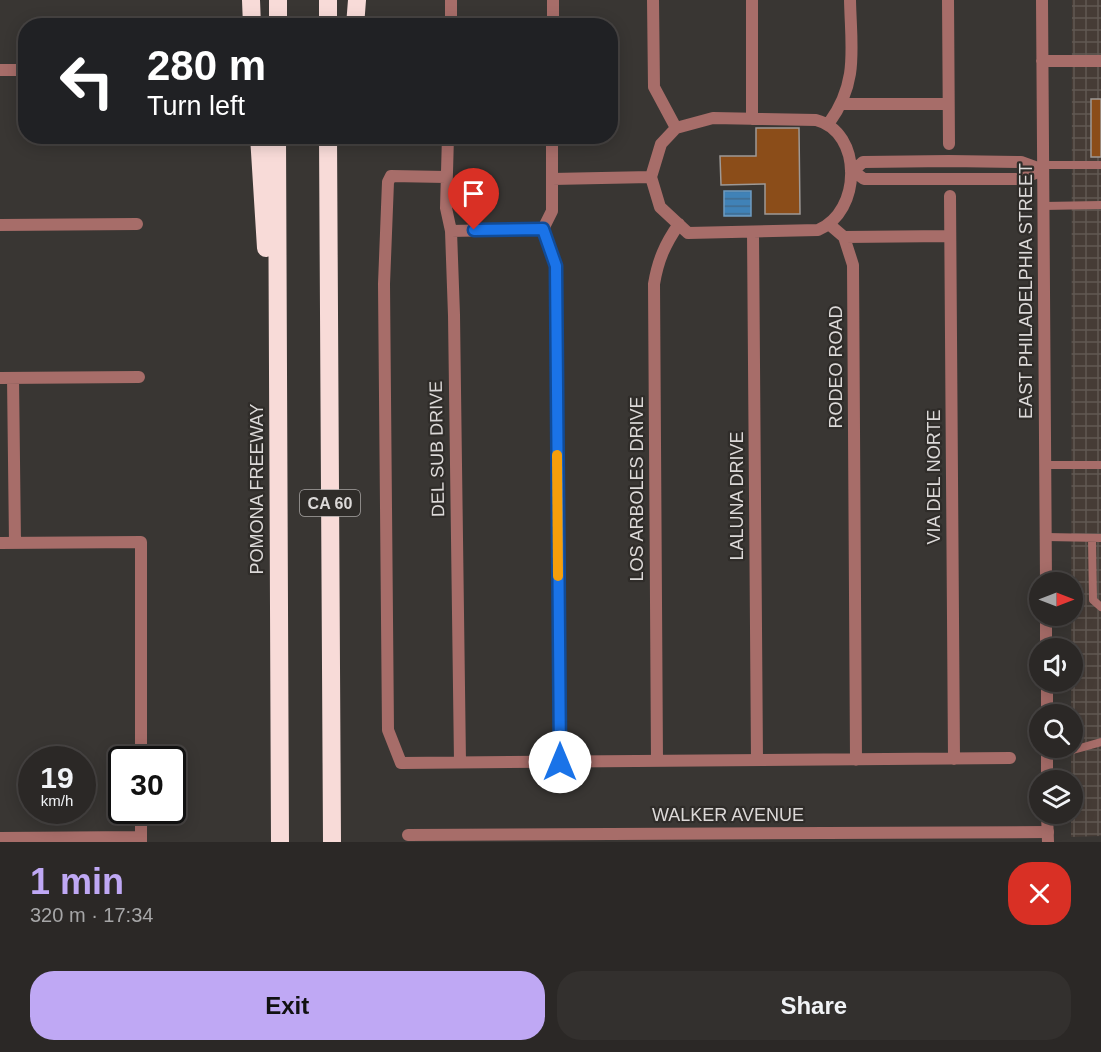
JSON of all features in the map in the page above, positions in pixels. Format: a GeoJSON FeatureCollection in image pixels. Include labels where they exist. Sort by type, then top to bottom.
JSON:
{"type":"FeatureCollection","features":[{"type":"Feature","properties":{"kind":"highway"},"geometry":{"type":"LineString","coordinates":[[251,0],[252,18]]}},
{"type":"Feature","properties":{"kind":"highway"},"geometry":{"type":"LineString","coordinates":[[278,0],[278,18]]}},
{"type":"Feature","properties":{"kind":"highway"},"geometry":{"type":"LineString","coordinates":[[328,0],[328,18]]}},
{"type":"Feature","properties":{"kind":"highway"},"geometry":{"type":"LineString","coordinates":[[356,18],[357,0]]}},
{"type":"Feature","properties":{"kind":"highway"},"geometry":{"type":"LineString","coordinates":[[260,144],[277,409]]}},
{"type":"Feature","properties":{"kind":"highway","name":"POMONA FREEWAY"},"geometry":{"type":"LineString","coordinates":[[278,144],[280,842]]}},
{"type":"Feature","properties":{"kind":"highway","name":"CA 60"},"geometry":{"type":"LineString","coordinates":[[328,144],[332,842]]}},
{"type":"Feature","properties":{"kind":"highway"},"geometry":{"type":"LineString","coordinates":[[328,164],[334,144]]}},
{"type":"Feature","properties":{"kind":"street"},"geometry":{"type":"LineString","coordinates":[[451,0],[451,18]]}},
{"type":"Feature","properties":{"kind":"street"},"geometry":{"type":"LineString","coordinates":[[553,0],[553,18]]}},
{"type":"Feature","properties":{"kind":"street"},"geometry":{"type":"LineString","coordinates":[[653,0],[654,87],[676,128]]}},
{"type":"Feature","properties":{"kind":"street"},"geometry":{"type":"LineString","coordinates":[[752,0],[752,119]]}},
{"type":"Feature","properties":{"kind":"street"},"geometry":{"type":"LineString","coordinates":[[828,123],[843,104],[851,78],[850,0]]}},
{"type":"Feature","properties":{"kind":"street"},"geometry":{"type":"LineString","coordinates":[[948,0],[949,144]]}},
{"type":"Feature","properties":{"kind":"street","name":"EAST PHILADELPHIA STREET"},"geometry":{"type":"LineString","coordinates":[[1042,0],[1046,572]]}},
{"type":"Feature","properties":{"kind":"street"},"geometry":{"type":"LineString","coordinates":[[1042,61],[1101,61]]}},
{"type":"Feature","properties":{"kind":"street"},"geometry":{"type":"LineString","coordinates":[[0,70],[18,70]]}},
{"type":"Feature","properties":{"kind":"street"},"geometry":{"type":"LineString","coordinates":[[843,104],[948,104]]}},
{"type":"Feature","properties":{"kind":"street"},"geometry":{"type":"LineString","coordinates":[[713,118],[816,120],[828,123],[842,141],[853,171],[845,206],[830,225],[818,230],[688,233],[660,207],[651,177],[661,144],[676,128],[713,118]]}},
{"type":"Feature","properties":{"kind":"street","name":"DEL SUB DRIVE"},"geometry":{"type":"LineString","coordinates":[[448,144],[446,207],[451,231],[460,762]]}},
{"type":"Feature","properties":{"kind":"street"},"geometry":{"type":"LineString","coordinates":[[552,144],[552,211],[543,229],[556,266],[560,762]]}},
{"type":"Feature","properties":{"kind":"street"},"geometry":{"type":"LineString","coordinates":[[853,171],[863,162],[1021,162],[1043,167]]}},
{"type":"Feature","properties":{"kind":"street"},"geometry":{"type":"LineString","coordinates":[[853,171],[864,179],[1021,179],[1043,167]]}},
{"type":"Feature","properties":{"kind":"street"},"geometry":{"type":"LineString","coordinates":[[446,177],[391,176],[388,182],[384,285],[388,730],[401,763],[1010,758]]}},
{"type":"Feature","properties":{"kind":"street"},"geometry":{"type":"LineString","coordinates":[[552,179],[651,177]]}},
{"type":"Feature","properties":{"kind":"street","name":"VIA DEL NORTE"},"geometry":{"type":"LineString","coordinates":[[950,195],[954,759]]}},
{"type":"Feature","properties":{"kind":"street"},"geometry":{"type":"LineString","coordinates":[[0,225],[137,224]]}},
{"type":"Feature","properties":{"kind":"street","name":"LOS ARBOLES DRIVE"},"geometry":{"type":"LineString","coordinates":[[657,760],[654,284],[657,262],[666,241],[679,224]]}},
{"type":"Feature","properties":{"kind":"street"},"geometry":{"type":"LineString","coordinates":[[830,225],[844,237],[950,236]]}},
{"type":"Feature","properties":{"kind":"street"},"geometry":{"type":"LineString","coordinates":[[451,231],[543,229]]}},
{"type":"Feature","properties":{"kind":"street","name":"LALUNA DRIVE"},"geometry":{"type":"LineString","coordinates":[[753,232],[757,760]]}},
{"type":"Feature","properties":{"kind":"street","name":"RODEO ROAD"},"geometry":{"type":"LineString","coordinates":[[844,237],[853,265],[856,760]]}},
{"type":"Feature","properties":{"kind":"street"},"geometry":{"type":"LineString","coordinates":[[0,378],[139,377]]}},
{"type":"Feature","properties":{"kind":"street"},"geometry":{"type":"LineString","coordinates":[[13,378],[15,543]]}},
{"type":"Feature","properties":{"kind":"street"},"geometry":{"type":"LineString","coordinates":[[0,543],[141,542],[141,746]]}},
{"type":"Feature","properties":{"kind":"street"},"geometry":{"type":"LineString","coordinates":[[0,838],[141,840],[141,824]]}},
{"type":"Feature","properties":{"kind":"street","name":"WALKER AVENUE"},"geometry":{"type":"LineString","coordinates":[[408,835],[739,838],[1048,837]]}},
{"type":"Feature","properties":{"kind":"lane"},"geometry":{"type":"LineString","coordinates":[[1043,167],[1101,165]]}},
{"type":"Feature","properties":{"kind":"lane"},"geometry":{"type":"LineString","coordinates":[[1043,206],[1101,205]]}},
{"type":"Feature","properties":{"kind":"lane"},"geometry":{"type":"LineString","coordinates":[[1045,465],[1101,465]]}},
{"type":"Feature","properties":{"kind":"lane"},"geometry":{"type":"LineString","coordinates":[[1046,537],[1097,538],[1093,600],[1101,607]]}},
{"type":"Feature","properties":{"kind":"lane"},"geometry":{"type":"LineString","coordinates":[[1083,747],[1101,742]]}},
{"type":"Feature","properties":{"kind":"shaded area"},"geometry":{"type":"Polygon","coordinates":[[[1072,0],[1101,0],[1101,836],[1071,837],[1071,824],[1083,824],[1083,770],[1071,770],[1071,758],[1083,758],[1083,704],[1071,704],[1071,692],[1083,692],[1083,638],[1071,638],[1071,626],[1083,626],[1083,572],[1071,572],[1072,0]]]}},
{"type":"Feature","properties":{"kind":"water"},"geometry":{"type":"Polygon","coordinates":[[[724,191],[751,191],[751,216],[724,216],[724,191]]]}},
{"type":"Feature","properties":{"kind":"building"},"geometry":{"type":"Polygon","coordinates":[[[1091,99],[1101,99],[1101,157],[1091,157],[1091,99]]]}},
{"type":"Feature","properties":{"kind":"building"},"geometry":{"type":"Polygon","coordinates":[[[756,128],[799,128],[800,214],[765,214],[765,184],[721,185],[720,156],[756,156],[756,128]]]}},
{"type":"Feature","properties":{"kind":"slow traffic"},"geometry":{"type":"LineString","coordinates":[[557,455],[558,576]]}},
{"type":"Feature","properties":{"kind":"route"},"geometry":{"type":"LineString","coordinates":[[474,230],[543,229],[556,266],[560,762]]}}]}
